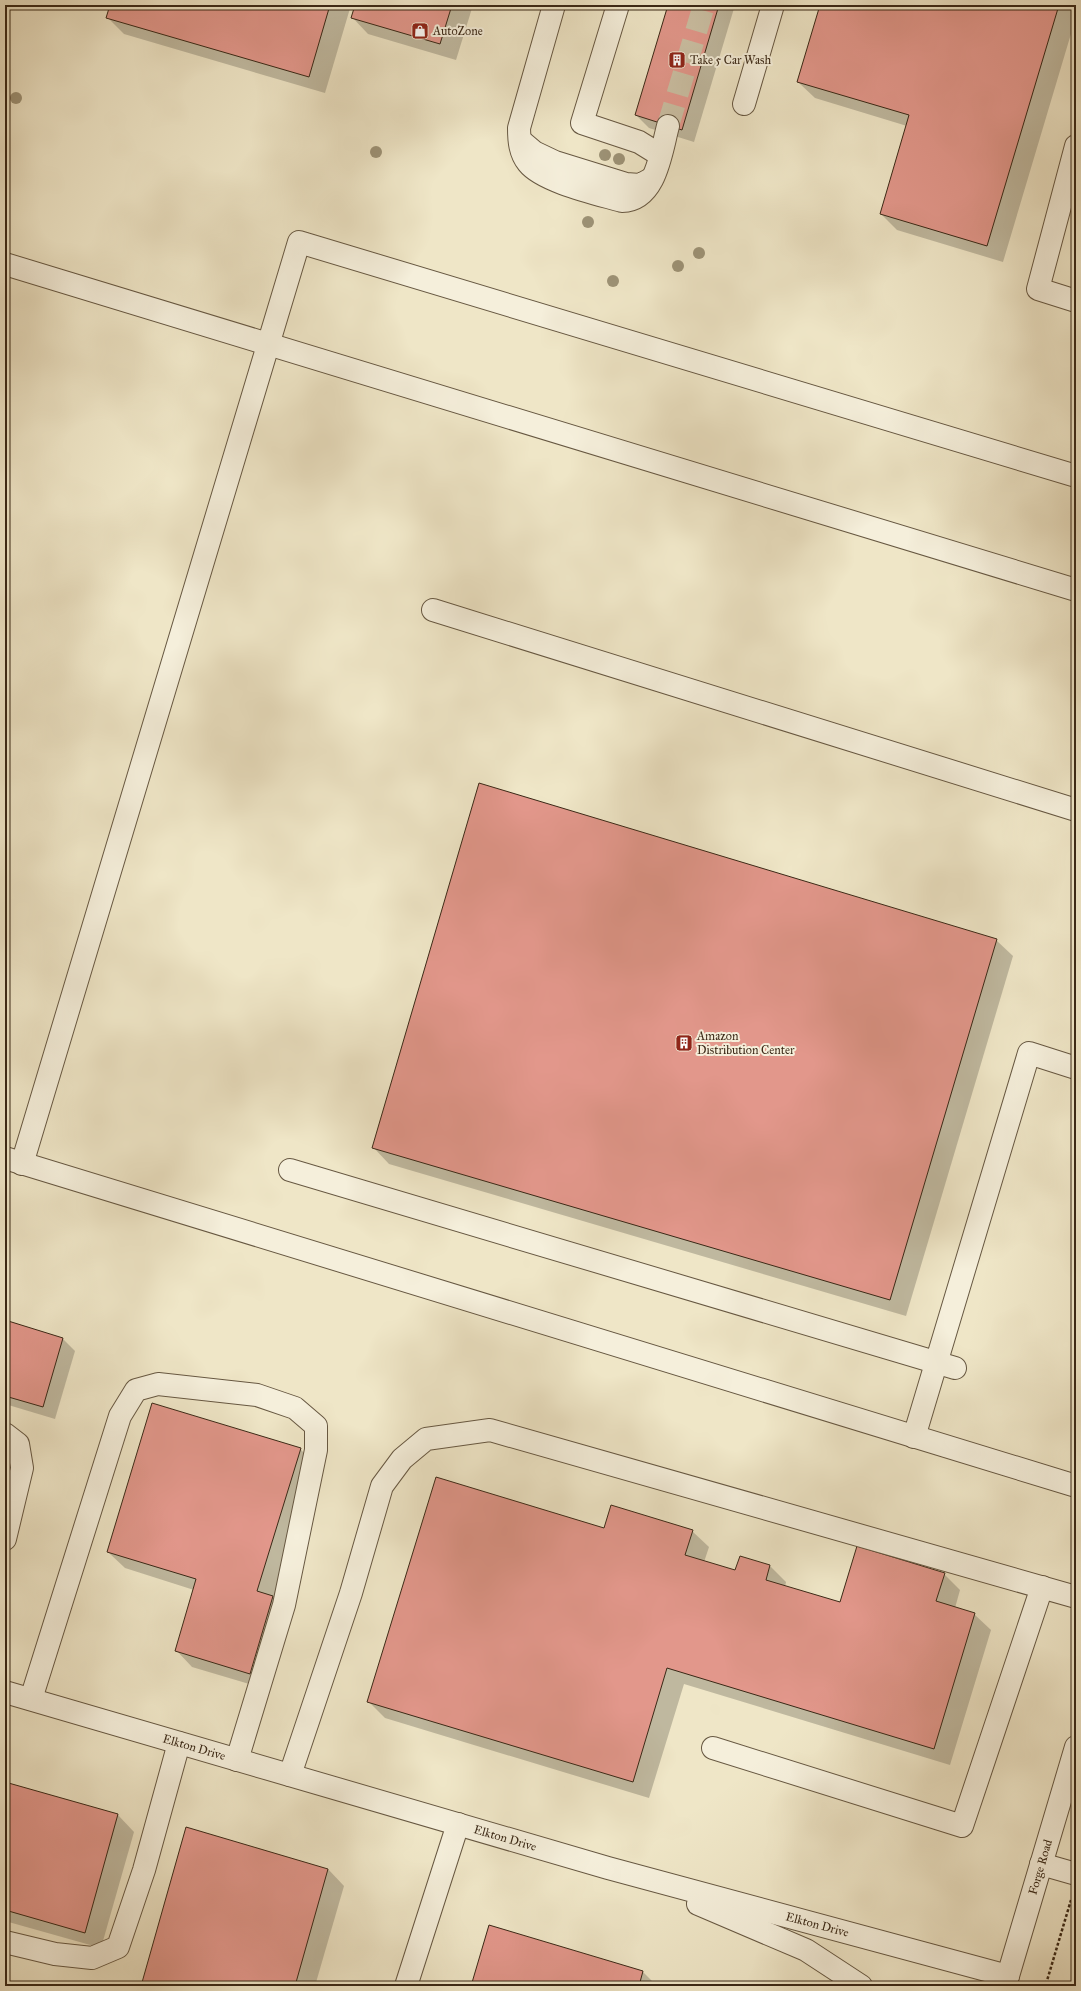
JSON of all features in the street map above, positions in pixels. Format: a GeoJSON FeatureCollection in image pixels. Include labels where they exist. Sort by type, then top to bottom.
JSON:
{"type":"FeatureCollection","features":[{"type":"Feature","properties":{"kind":"street"},"geometry":{"type":"LineString","coordinates":[[554,5],[519,128],[519,140],[522,153],[529,164],[538,172],[553,180],[622,201],[630,201],[638,198],[648,187],[660,156],[668,126]]}},
{"type":"Feature","properties":{"kind":"street"},"geometry":{"type":"LineString","coordinates":[[618,5],[582,123],[639,142],[660,156]]}},
{"type":"Feature","properties":{"kind":"street"},"geometry":{"type":"LineString","coordinates":[[744,104],[773,5]]}},
{"type":"Feature","properties":{"kind":"street"},"geometry":{"type":"LineString","coordinates":[[1076,146],[1038,289],[1076,301]]}},
{"type":"Feature","properties":{"kind":"street"},"geometry":{"type":"LineString","coordinates":[[1076,476],[300,242],[14,1161],[1076,1486]]}},
{"type":"Feature","properties":{"kind":"street"},"geometry":{"type":"LineString","coordinates":[[5,264],[1076,590]]}},
{"type":"Feature","properties":{"kind":"street"},"geometry":{"type":"LineString","coordinates":[[433,610],[1076,810]]}},
{"type":"Feature","properties":{"kind":"street"},"geometry":{"type":"LineString","coordinates":[[914,1437],[946,1366],[1029,1053],[1076,1068]]}},
{"type":"Feature","properties":{"kind":"street"},"geometry":{"type":"LineString","coordinates":[[290,1170],[946,1366]]}},
{"type":"Feature","properties":{"kind":"street"},"geometry":{"type":"LineString","coordinates":[[31,1699],[120,1416],[136,1390],[158,1384],[257,1395],[295,1408],[316,1426],[316,1450],[284,1605],[237,1760]]}},
{"type":"Feature","properties":{"kind":"street"},"geometry":{"type":"LineString","coordinates":[[290,1775],[351,1593],[382,1486],[402,1459],[426,1439],[490,1430],[1076,1597]]}},
{"type":"Feature","properties":{"kind":"street"},"geometry":{"type":"LineString","coordinates":[[5,1434],[18,1444],[22,1468],[5,1539]]}},
{"type":"Feature","properties":{"kind":"street"},"geometry":{"type":"LineString","coordinates":[[713,1748],[962,1826],[1042,1587]]}},
{"type":"Feature","properties":{"kind":"street","name":"Elkton Drive"},"geometry":{"type":"LineString","coordinates":[[5,1692],[608,1868],[1006,1981]]}},
{"type":"Feature","properties":{"kind":"street"},"geometry":{"type":"LineString","coordinates":[[5,1942],[55,1954],[92,1958],[118,1947],[144,1870],[179,1743]]}},
{"type":"Feature","properties":{"kind":"street","name":"Forge Road"},"geometry":{"type":"LineString","coordinates":[[1006,1981],[1076,1747]]}},
{"type":"Feature","properties":{"kind":"street"},"geometry":{"type":"LineString","coordinates":[[406,1986],[458,1824]]}},
{"type":"Feature","properties":{"kind":"street"},"geometry":{"type":"LineString","coordinates":[[1041,1864],[1074,1884]]}},
{"type":"Feature","properties":{"kind":"street"},"geometry":{"type":"LineString","coordinates":[[608,1868],[806,1950],[861,1986]]}},
{"type":"Feature","properties":{"kind":"path"},"geometry":{"type":"LineString","coordinates":[[1046,1984],[1074,1884]]}},
{"type":"Feature","properties":{"kind":"building"},"geometry":{"type":"Polygon","coordinates":[[[110,5],[330,5],[309,77],[106,18],[110,5]]]}},
{"type":"Feature","properties":{"kind":"building","name":"AutoZone"},"geometry":{"type":"Polygon","coordinates":[[[355,5],[452,5],[440,44],[351,18],[355,5]]]}},
{"type":"Feature","properties":{"kind":"building","name":"Take 5 Car Wash"},"geometry":{"type":"Polygon","coordinates":[[[668,5],[719,5],[682,130],[635,115],[668,5]]]}},
{"type":"Feature","properties":{"kind":"building"},"geometry":{"type":"Polygon","coordinates":[[[820,5],[1059,5],[987,246],[880,214],[909,115],[797,82],[820,5]]]}},
{"type":"Feature","properties":{"kind":"building","name":"Amazon Distribution Center"},"geometry":{"type":"Polygon","coordinates":[[[479,783],[997,939],[890,1300],[372,1148],[479,783]]]}},
{"type":"Feature","properties":{"kind":"building"},"geometry":{"type":"Polygon","coordinates":[[[5,1320],[63,1338],[43,1407],[5,1396],[5,1320]]]}},
{"type":"Feature","properties":{"kind":"building"},"geometry":{"type":"Polygon","coordinates":[[[152,1403],[301,1448],[257,1591],[273,1596],[250,1674],[175,1651],[196,1579],[107,1552],[152,1403]]]}},
{"type":"Feature","properties":{"kind":"building"},"geometry":{"type":"Polygon","coordinates":[[[436,1477],[604,1528],[611,1505],[693,1530],[685,1555],[735,1570],[740,1556],[770,1565],[766,1580],[840,1602],[857,1546],[945,1573],[936,1601],[975,1613],[934,1749],[667,1668],[633,1782],[367,1702],[436,1477]]]}},
{"type":"Feature","properties":{"kind":"building"},"geometry":{"type":"Polygon","coordinates":[[[5,1782],[118,1814],[85,1933],[5,1910],[5,1782]]]}},
{"type":"Feature","properties":{"kind":"building"},"geometry":{"type":"Polygon","coordinates":[[[186,1827],[328,1869],[295,1986],[141,1986],[186,1827]]]}},
{"type":"Feature","properties":{"kind":"building"},"geometry":{"type":"Polygon","coordinates":[[[489,1925],[643,1971],[639,1986],[471,1986],[489,1925]]]}},
{"type":"Feature","properties":{"kind":"tunnel"},"geometry":{"type":"LineString","coordinates":[[668,126],[704,5]]}},
{"type":"Feature","properties":{"kind":"place","name":"AutoZone"},"geometry":{"type":"Point","coordinates":[420,31]}},
{"type":"Feature","properties":{"kind":"place","name":"Take 5 Car Wash"},"geometry":{"type":"Point","coordinates":[677,60]}},
{"type":"Feature","properties":{"kind":"place","name":"Amazon Distribution Center"},"geometry":{"type":"Point","coordinates":[684,1043]}}]}
